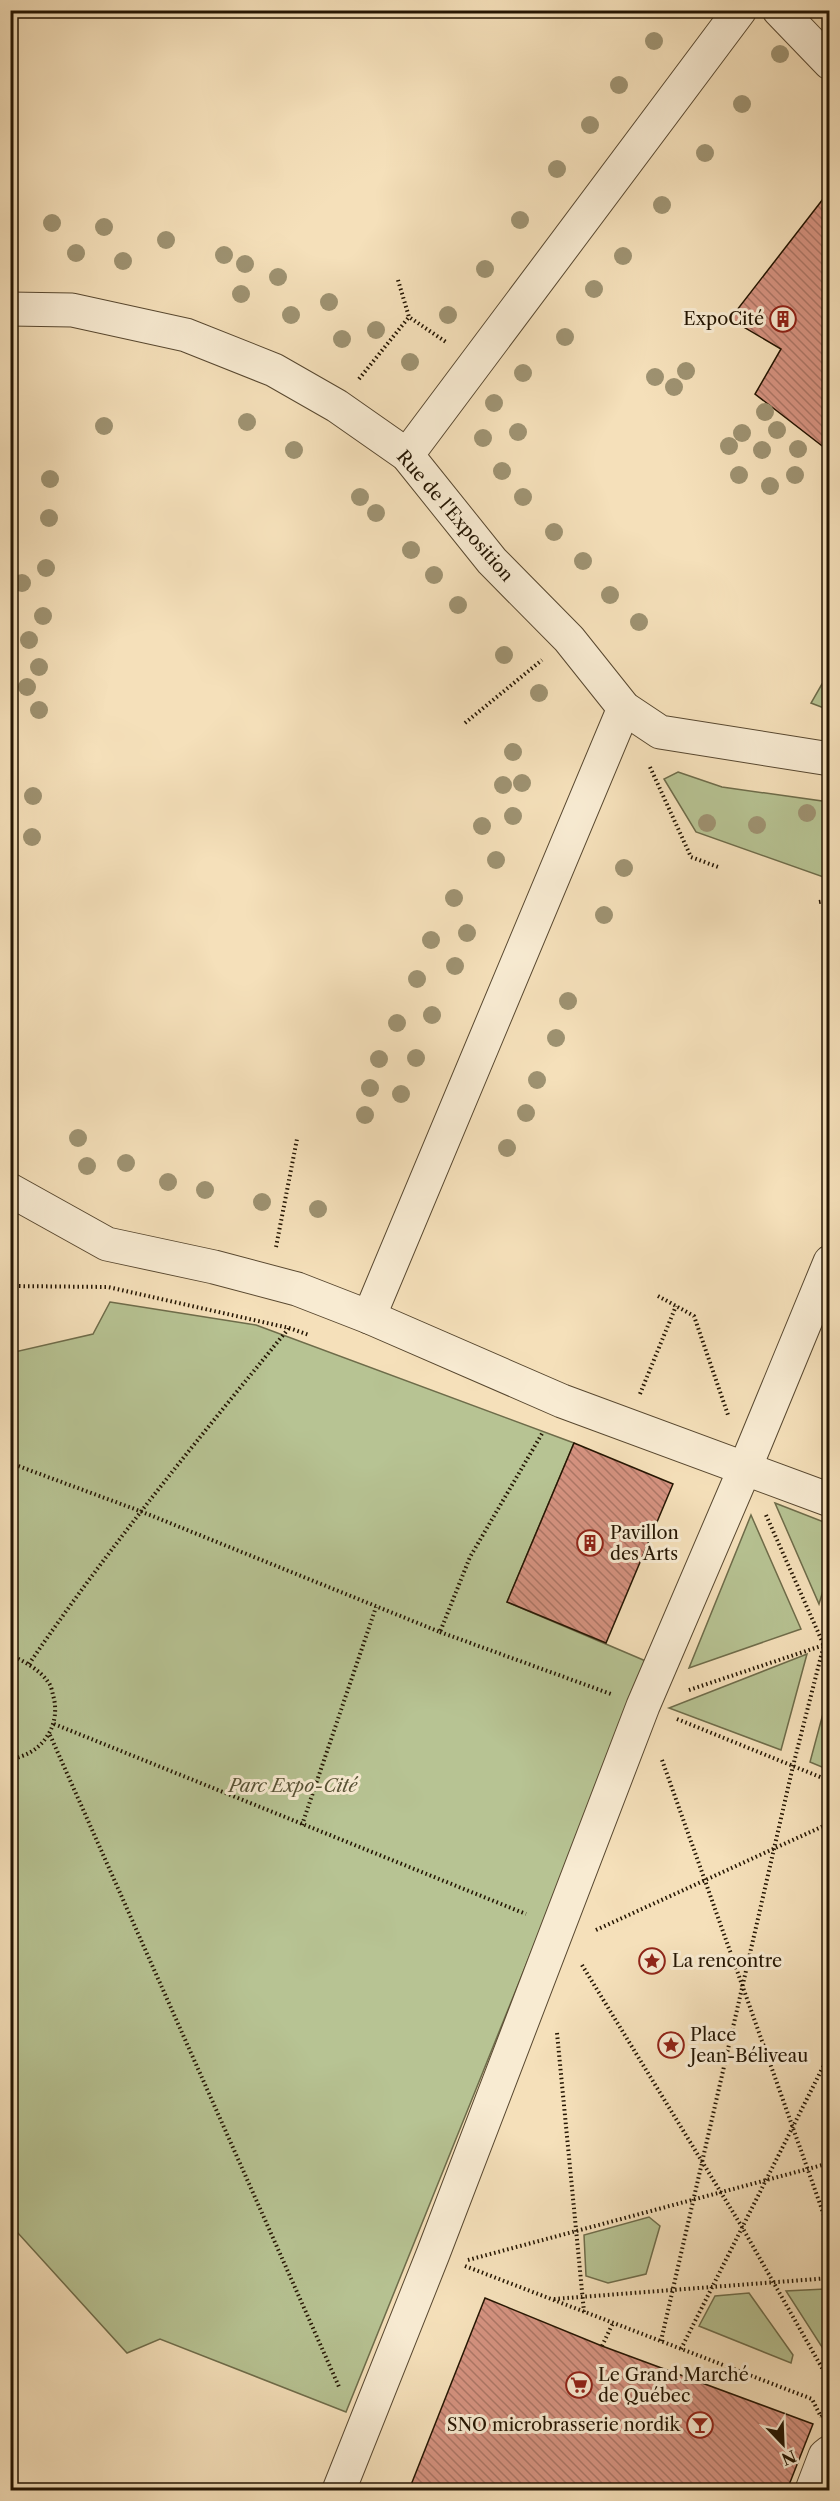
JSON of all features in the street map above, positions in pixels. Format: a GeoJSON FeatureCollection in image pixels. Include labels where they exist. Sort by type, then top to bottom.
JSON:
{"type":"FeatureCollection","features":[{"type":"Feature","properties":{"kind":"street"},"geometry":{"type":"LineString","coordinates":[[407,455],[740,10]]}},
{"type":"Feature","properties":{"kind":"street"},"geometry":{"type":"LineString","coordinates":[[779,10],[830,63]]}},
{"type":"Feature","properties":{"kind":"street","name":"Rue de l'Exposition"},"geometry":{"type":"LineString","coordinates":[[10,309],[72,310],[186,335],[274,370],[337,406],[407,455],[492,561],[569,639],[624,708],[660,732],[830,759]]}},
{"type":"Feature","properties":{"kind":"street"},"geometry":{"type":"LineString","coordinates":[[369,1317],[624,708]]}},
{"type":"Feature","properties":{"kind":"street"},"geometry":{"type":"LineString","coordinates":[[10,1190],[107,1244],[214,1267],[283,1285],[369,1317],[562,1401],[830,1500]]}},
{"type":"Feature","properties":{"kind":"street"},"geometry":{"type":"LineString","coordinates":[[339,2490],[434,2254],[643,1706],[830,1262]]}},
{"type":"Feature","properties":{"kind":"street"},"geometry":{"type":"LineString","coordinates":[[812,2490],[825,2456],[827,2438]]}},
{"type":"Feature","properties":{"kind":"path"},"geometry":{"type":"LineString","coordinates":[[398,280],[409,316],[477,362]]}},
{"type":"Feature","properties":{"kind":"path"},"geometry":{"type":"LineString","coordinates":[[337,406],[409,316]]}},
{"type":"Feature","properties":{"kind":"path"},"geometry":{"type":"LineString","coordinates":[[465,723],[569,639]]}},
{"type":"Feature","properties":{"kind":"path"},"geometry":{"type":"LineString","coordinates":[[648,762],[691,857],[718,867]]}},
{"type":"Feature","properties":{"kind":"path"},"geometry":{"type":"LineString","coordinates":[[819,902],[830,900]]}},
{"type":"Feature","properties":{"kind":"path"},"geometry":{"type":"LineString","coordinates":[[29,1664],[69,1605],[140,1511],[289,1328],[283,1285],[297,1139]]}},
{"type":"Feature","properties":{"kind":"path"},"geometry":{"type":"LineString","coordinates":[[10,1286],[108,1287],[289,1328],[311,1336]]}},
{"type":"Feature","properties":{"kind":"path"},"geometry":{"type":"LineString","coordinates":[[627,1425],[676,1306]]}},
{"type":"Feature","properties":{"kind":"path"},"geometry":{"type":"LineString","coordinates":[[440,1632],[470,1557],[544,1431]]}},
{"type":"Feature","properties":{"kind":"path"},"geometry":{"type":"LineString","coordinates":[[10,1463],[140,1511],[440,1632],[643,1706],[830,1781]]}},
{"type":"Feature","properties":{"kind":"path"},"geometry":{"type":"LineString","coordinates":[[302,1825],[376,1607]]}},
{"type":"Feature","properties":{"kind":"path"},"geometry":{"type":"LineString","coordinates":[[661,2341],[793,1766],[830,1621]]}},
{"type":"Feature","properties":{"kind":"path"},"geometry":{"type":"LineString","coordinates":[[643,1706],[830,1644]]}},
{"type":"Feature","properties":{"kind":"path"},"geometry":{"type":"LineString","coordinates":[[10,1655],[29,1664],[49,1683],[56,1706],[50,1735],[37,1748],[19,1758],[10,1759]]}},
{"type":"Feature","properties":{"kind":"path"},"geometry":{"type":"LineString","coordinates":[[643,1706],[830,2232]]}},
{"type":"Feature","properties":{"kind":"path"},"geometry":{"type":"LineString","coordinates":[[50,1735],[360,2434]]}},
{"type":"Feature","properties":{"kind":"path"},"geometry":{"type":"LineString","coordinates":[[549,1952],[830,1823]]}},
{"type":"Feature","properties":{"kind":"path"},"geometry":{"type":"LineString","coordinates":[[556,2022],[584,2312]]}},
{"type":"Feature","properties":{"kind":"path"},"geometry":{"type":"LineString","coordinates":[[681,2349],[830,2053]]}},
{"type":"Feature","properties":{"kind":"path"},"geometry":{"type":"LineString","coordinates":[[827,2438],[812,2399],[456,2263],[830,2163]]}},
{"type":"Feature","properties":{"kind":"path"},"geometry":{"type":"LineString","coordinates":[[550,2299],[830,2278]]}},
{"type":"Feature","properties":{"kind":"path"},"geometry":{"type":"LineString","coordinates":[[602,2346],[612,2323]]}},
{"type":"Feature","properties":{"kind":"green space"},"geometry":{"type":"Polygon","coordinates":[[[830,682],[829,710],[811,703],[822,684],[830,682]]]}},
{"type":"Feature","properties":{"kind":"green space"},"geometry":{"type":"Polygon","coordinates":[[[678,772],[722,787],[829,802],[829,879],[696,832],[664,779],[678,772]]]}},
{"type":"Feature","properties":{"kind":"green space","name":"Parc Expo-Cité"},"geometry":{"type":"Polygon","coordinates":[[[110,1302],[256,1325],[574,1443],[507,1602],[648,1662],[346,2412],[160,2339],[127,2353],[17,2232],[10,2000],[10,1353],[93,1334],[110,1302]]]}},
{"type":"Feature","properties":{"kind":"green space"},"geometry":{"type":"Polygon","coordinates":[[[775,1503],[829,1524],[829,1571],[819,1604],[775,1503]]]}},
{"type":"Feature","properties":{"kind":"green space"},"geometry":{"type":"Polygon","coordinates":[[[751,1515],[801,1629],[689,1668],[751,1515]]]}},
{"type":"Feature","properties":{"kind":"green space"},"geometry":{"type":"Polygon","coordinates":[[[807,1654],[781,1750],[669,1708],[807,1654]]]}},
{"type":"Feature","properties":{"kind":"green space"},"geometry":{"type":"Polygon","coordinates":[[[828,1695],[830,1697],[829,1770],[810,1762],[828,1695]]]}},
{"type":"Feature","properties":{"kind":"green space"},"geometry":{"type":"Polygon","coordinates":[[[649,2217],[660,2226],[646,2274],[608,2283],[586,2276],[584,2235],[649,2217]]]}},
{"type":"Feature","properties":{"kind":"green space"},"geometry":{"type":"Polygon","coordinates":[[[825,2289],[829,2298],[829,2358],[786,2291],[825,2289]]]}},
{"type":"Feature","properties":{"kind":"green space"},"geometry":{"type":"Polygon","coordinates":[[[749,2293],[793,2355],[791,2363],[699,2326],[715,2296],[749,2293]]]}},
{"type":"Feature","properties":{"kind":"building","name":"ExpoCité"},"geometry":{"type":"Polygon","coordinates":[[[830,190],[830,452],[755,394],[781,349],[730,319],[830,190]]]}},
{"type":"Feature","properties":{"kind":"building","name":"Pavillon des Arts"},"geometry":{"type":"Polygon","coordinates":[[[574,1443],[673,1484],[606,1643],[507,1602],[574,1443]]]}},
{"type":"Feature","properties":{"kind":"building","name":"Le Grand Marché de Québec"},"geometry":{"type":"Polygon","coordinates":[[[485,2298],[602,2346],[813,2424],[787,2490],[409,2490],[485,2298]]]}},
{"type":"Feature","properties":{"kind":"place","name":"ExpoCité"},"geometry":{"type":"Point","coordinates":[783,319]}},
{"type":"Feature","properties":{"kind":"place","name":"Pavillon des Arts"},"geometry":{"type":"Point","coordinates":[590,1543]}},
{"type":"Feature","properties":{"kind":"place","name":"La rencontre"},"geometry":{"type":"Point","coordinates":[652,1961]}},
{"type":"Feature","properties":{"kind":"place","name":"Place Jean-Béliveau"},"geometry":{"type":"Point","coordinates":[671,2045]}},
{"type":"Feature","properties":{"kind":"place","name":"Le Grand Marché de Québec"},"geometry":{"type":"Point","coordinates":[579,2385]}},
{"type":"Feature","properties":{"kind":"place","name":"SNO microbrasserie nordik"},"geometry":{"type":"Point","coordinates":[700,2425]}}]}
